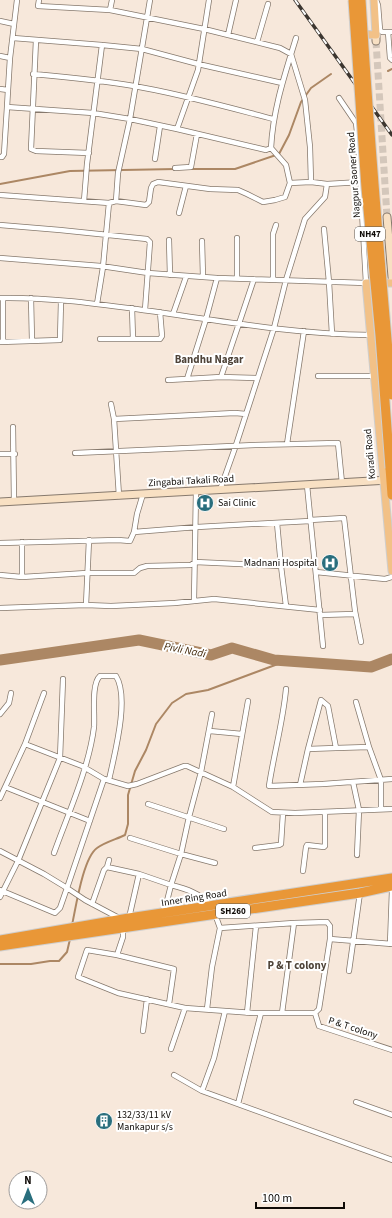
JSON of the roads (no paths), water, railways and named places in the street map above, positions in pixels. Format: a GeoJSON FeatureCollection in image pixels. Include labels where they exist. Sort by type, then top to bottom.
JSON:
{"type":"FeatureCollection","features":[{"type":"Feature","properties":{"kind":"highway","name":"Nagpur Saoner Road"},"geometry":{"type":"LineString","coordinates":[[353,0],[366,188],[380,335],[390,468]]}},
{"type":"Feature","properties":{"kind":"highway","name":"Nagpur Saoner Road"},"geometry":{"type":"LineString","coordinates":[[361,0],[375,207],[392,395]]}},
{"type":"Feature","properties":{"kind":"highway","name":"Koradi Road"},"geometry":{"type":"LineString","coordinates":[[388,482],[390,468]]}},
{"type":"Feature","properties":{"kind":"highway","name":"NH47"},"geometry":{"type":"LineString","coordinates":[[388,482],[392,496]]}},
{"type":"Feature","properties":{"kind":"highway","name":"Inner Ring Road"},"geometry":{"type":"LineString","coordinates":[[0,946],[72,936],[164,913],[213,910],[392,878]]}},
{"type":"Feature","properties":{"kind":"highway","name":"Inner Ring Road"},"geometry":{"type":"LineString","coordinates":[[0,940],[78,927],[360,893],[392,886]]}},
{"type":"Feature","properties":{"kind":"main road"},"geometry":{"type":"LineString","coordinates":[[349,0],[351,31],[353,34],[376,38],[375,0]]}},
{"type":"Feature","properties":{"kind":"main road"},"geometry":{"type":"LineString","coordinates":[[366,283],[392,283]]}},
{"type":"Feature","properties":{"kind":"main road","name":"Koradi Road"},"geometry":{"type":"LineString","coordinates":[[366,283],[374,376],[388,482],[392,571]]}},
{"type":"Feature","properties":{"kind":"street"},"geometry":{"type":"LineString","coordinates":[[0,157],[4,154],[10,58],[17,0]]}},
{"type":"Feature","properties":{"kind":"street"},"geometry":{"type":"LineString","coordinates":[[39,0],[38,6],[110,10],[204,29],[280,48],[291,54],[305,100],[310,147],[311,182]]}},
{"type":"Feature","properties":{"kind":"street"},"geometry":{"type":"LineString","coordinates":[[110,10],[112,0]]}},
{"type":"Feature","properties":{"kind":"street"},"geometry":{"type":"LineString","coordinates":[[116,201],[119,170],[130,119],[150,0]]}},
{"type":"Feature","properties":{"kind":"street"},"geometry":{"type":"LineString","coordinates":[[177,129],[198,64],[208,0]]}},
{"type":"Feature","properties":{"kind":"street"},"geometry":{"type":"LineString","coordinates":[[228,35],[236,0]]}},
{"type":"Feature","properties":{"kind":"street"},"geometry":{"type":"LineString","coordinates":[[375,0],[378,5],[380,31],[390,32],[390,58],[392,60]]}},
{"type":"Feature","properties":{"kind":"street"},"geometry":{"type":"LineString","coordinates":[[258,42],[268,4]]}},
{"type":"Feature","properties":{"kind":"street"},"geometry":{"type":"LineString","coordinates":[[0,21],[14,24]]}},
{"type":"Feature","properties":{"kind":"street"},"geometry":{"type":"LineString","coordinates":[[13,38],[142,49],[198,64],[282,83]]}},
{"type":"Feature","properties":{"kind":"street"},"geometry":{"type":"LineString","coordinates":[[0,195],[109,203],[116,201],[146,205],[149,202],[153,184],[158,182],[210,189],[238,190],[263,202],[275,200],[285,196],[290,183],[286,165],[271,148],[274,119],[282,83],[296,38]]}},
{"type":"Feature","properties":{"kind":"street"},"geometry":{"type":"LineString","coordinates":[[36,40],[31,149],[36,151],[89,153]]}},
{"type":"Feature","properties":{"kind":"street"},"geometry":{"type":"LineString","coordinates":[[84,201],[87,164],[102,45]]}},
{"type":"Feature","properties":{"kind":"street"},"geometry":{"type":"LineString","coordinates":[[0,56],[10,58]]}},
{"type":"Feature","properties":{"kind":"street"},"geometry":{"type":"LineString","coordinates":[[34,74],[98,80],[135,86],[188,97],[274,119]]}},
{"type":"Feature","properties":{"kind":"street"},"geometry":{"type":"LineString","coordinates":[[0,89],[8,90]]}},
{"type":"Feature","properties":{"kind":"street"},"geometry":{"type":"LineString","coordinates":[[0,258],[103,266],[186,277],[366,283],[361,182],[356,123],[339,98]]}},
{"type":"Feature","properties":{"kind":"street"},"geometry":{"type":"LineString","coordinates":[[7,107],[32,110],[94,113],[177,129],[266,150],[271,148]]}},
{"type":"Feature","properties":{"kind":"street"},"geometry":{"type":"LineString","coordinates":[[0,123],[6,124]]}},
{"type":"Feature","properties":{"kind":"street"},"geometry":{"type":"LineString","coordinates":[[155,159],[160,126]]}},
{"type":"Feature","properties":{"kind":"street"},"geometry":{"type":"LineString","coordinates":[[175,168],[191,167],[198,134]]}},
{"type":"Feature","properties":{"kind":"street"},"geometry":{"type":"LineString","coordinates":[[290,183],[311,182],[327,184],[361,182]]}},
{"type":"Feature","properties":{"kind":"street"},"geometry":{"type":"LineString","coordinates":[[220,490],[274,328],[286,280],[305,219],[325,197],[327,184]]}},
{"type":"Feature","properties":{"kind":"street"},"geometry":{"type":"LineString","coordinates":[[179,213],[186,186]]}},
{"type":"Feature","properties":{"kind":"street"},"geometry":{"type":"LineString","coordinates":[[98,304],[109,203]]}},
{"type":"Feature","properties":{"kind":"street"},"geometry":{"type":"LineString","coordinates":[[387,217],[392,277]]}},
{"type":"Feature","properties":{"kind":"street"},"geometry":{"type":"LineString","coordinates":[[0,225],[147,239],[150,242],[145,310]]}},
{"type":"Feature","properties":{"kind":"street"},"geometry":{"type":"LineString","coordinates":[[273,280],[273,234],[276,225]]}},
{"type":"Feature","properties":{"kind":"street"},"geometry":{"type":"LineString","coordinates":[[324,230],[332,334]]}},
{"type":"Feature","properties":{"kind":"street"},"geometry":{"type":"LineString","coordinates":[[237,238],[237,278]]}},
{"type":"Feature","properties":{"kind":"street"},"geometry":{"type":"LineString","coordinates":[[169,240],[170,275]]}},
{"type":"Feature","properties":{"kind":"street"},"geometry":{"type":"LineString","coordinates":[[202,241],[203,277]]}},
{"type":"Feature","properties":{"kind":"street"},"geometry":{"type":"LineString","coordinates":[[173,314],[186,277]]}},
{"type":"Feature","properties":{"kind":"street"},"geometry":{"type":"LineString","coordinates":[[187,379],[217,278]]}},
{"type":"Feature","properties":{"kind":"street"},"geometry":{"type":"LineString","coordinates":[[221,377],[254,279]]}},
{"type":"Feature","properties":{"kind":"street"},"geometry":{"type":"LineString","coordinates":[[61,301],[60,340],[1,342],[1,298],[31,298],[98,304],[274,328],[332,334],[371,335]]}},
{"type":"Feature","properties":{"kind":"street"},"geometry":{"type":"LineString","coordinates":[[31,298],[32,341]]}},
{"type":"Feature","properties":{"kind":"street"},"geometry":{"type":"LineString","coordinates":[[132,308],[133,339]]}},
{"type":"Feature","properties":{"kind":"street"},"geometry":{"type":"LineString","coordinates":[[100,339],[160,339],[162,336],[160,312]]}},
{"type":"Feature","properties":{"kind":"street"},"geometry":{"type":"LineString","coordinates":[[287,444],[304,331]]}},
{"type":"Feature","properties":{"kind":"street"},"geometry":{"type":"LineString","coordinates":[[318,376],[374,376]]}},
{"type":"Feature","properties":{"kind":"street"},"geometry":{"type":"LineString","coordinates":[[168,380],[221,377],[257,378]]}},
{"type":"Feature","properties":{"kind":"street"},"geometry":{"type":"LineString","coordinates":[[111,404],[114,420],[119,496]]}},
{"type":"Feature","properties":{"kind":"street"},"geometry":{"type":"LineString","coordinates":[[114,420],[235,413],[246,414]]}},
{"type":"Feature","properties":{"kind":"street"},"geometry":{"type":"LineString","coordinates":[[14,427],[14,501]]}},
{"type":"Feature","properties":{"kind":"street"},"geometry":{"type":"LineString","coordinates":[[75,453],[236,445],[338,443],[342,483]]}},
{"type":"Feature","properties":{"kind":"street"},"geometry":{"type":"LineString","coordinates":[[0,454],[15,454]]}},
{"type":"Feature","properties":{"kind":"street","name":"Zingabai Takali Road"},"geometry":{"type":"LineString","coordinates":[[0,502],[342,483],[388,482]]}},
{"type":"Feature","properties":{"kind":"street"},"geometry":{"type":"LineString","coordinates":[[306,485],[323,646]]}},
{"type":"Feature","properties":{"kind":"street"},"geometry":{"type":"LineString","coordinates":[[194,600],[197,527],[196,491]]}},
{"type":"Feature","properties":{"kind":"street"},"geometry":{"type":"LineString","coordinates":[[0,542],[89,540],[130,541],[134,532],[137,514],[143,494]]}},
{"type":"Feature","properties":{"kind":"street"},"geometry":{"type":"LineString","coordinates":[[134,532],[344,518],[355,614],[361,642]]}},
{"type":"Feature","properties":{"kind":"street"},"geometry":{"type":"LineString","coordinates":[[277,523],[286,606]]}},
{"type":"Feature","properties":{"kind":"street"},"geometry":{"type":"LineString","coordinates":[[86,605],[89,540]]}},
{"type":"Feature","properties":{"kind":"street"},"geometry":{"type":"LineString","coordinates":[[22,542],[22,577]]}},
{"type":"Feature","properties":{"kind":"street"},"geometry":{"type":"LineString","coordinates":[[0,575],[22,577],[88,573],[134,573],[140,568],[147,566],[191,565],[195,562],[281,566]]}},
{"type":"Feature","properties":{"kind":"street"},"geometry":{"type":"LineString","coordinates":[[316,572],[385,579],[392,577]]}},
{"type":"Feature","properties":{"kind":"street"},"geometry":{"type":"LineString","coordinates":[[0,608],[132,605],[214,599],[286,606],[320,612],[355,614]]}},
{"type":"Feature","properties":{"kind":"street"},"geometry":{"type":"LineString","coordinates":[[2,891],[55,913],[60,908],[90,821],[107,780],[118,736],[121,710],[119,681],[116,676],[100,676],[97,679],[94,727],[85,768],[54,854]]}},
{"type":"Feature","properties":{"kind":"street"},"geometry":{"type":"LineString","coordinates":[[0,897],[18,861],[60,758],[63,679]]}},
{"type":"Feature","properties":{"kind":"street"},"geometry":{"type":"LineString","coordinates":[[286,689],[284,709],[269,786],[392,779]]}},
{"type":"Feature","properties":{"kind":"street"},"geometry":{"type":"LineString","coordinates":[[0,714],[9,703],[11,693]]}},
{"type":"Feature","properties":{"kind":"street"},"geometry":{"type":"LineString","coordinates":[[0,798],[25,744],[44,693]]}},
{"type":"Feature","properties":{"kind":"street"},"geometry":{"type":"LineString","coordinates":[[300,785],[320,700],[328,706],[336,748]]}},
{"type":"Feature","properties":{"kind":"street"},"geometry":{"type":"LineString","coordinates":[[233,787],[248,701]]}},
{"type":"Feature","properties":{"kind":"street"},"geometry":{"type":"LineString","coordinates":[[356,702],[369,747],[381,780],[381,809]]}},
{"type":"Feature","properties":{"kind":"street"},"geometry":{"type":"LineString","coordinates":[[164,913],[171,884],[181,854],[201,772],[210,731],[212,714]]}},
{"type":"Feature","properties":{"kind":"street"},"geometry":{"type":"LineString","coordinates":[[210,731],[242,734]]}},
{"type":"Feature","properties":{"kind":"street"},"geometry":{"type":"LineString","coordinates":[[25,744],[85,768],[107,780],[128,786],[138,784],[184,766],[188,766],[233,787],[272,812],[325,812],[392,809]]}},
{"type":"Feature","properties":{"kind":"street"},"geometry":{"type":"LineString","coordinates":[[308,749],[369,747]]}},
{"type":"Feature","properties":{"kind":"street"},"geometry":{"type":"LineString","coordinates":[[353,782],[359,810],[357,855]]}},
{"type":"Feature","properties":{"kind":"street"},"geometry":{"type":"LineString","coordinates":[[5,787],[69,811],[90,821]]}},
{"type":"Feature","properties":{"kind":"street"},"geometry":{"type":"LineString","coordinates":[[148,804],[224,829]]}},
{"type":"Feature","properties":{"kind":"street"},"geometry":{"type":"LineString","coordinates":[[303,871],[307,845],[325,846],[325,812]]}},
{"type":"Feature","properties":{"kind":"street"},"geometry":{"type":"LineString","coordinates":[[255,848],[281,844],[283,813]]}},
{"type":"Feature","properties":{"kind":"street"},"geometry":{"type":"LineString","coordinates":[[130,838],[215,864]]}},
{"type":"Feature","properties":{"kind":"street"},"geometry":{"type":"LineString","coordinates":[[0,851],[44,874],[85,900],[125,922]]}},
{"type":"Feature","properties":{"kind":"street"},"geometry":{"type":"LineString","coordinates":[[92,904],[109,860]]}},
{"type":"Feature","properties":{"kind":"street"},"geometry":{"type":"LineString","coordinates":[[107,868],[139,874],[192,891],[204,898],[213,910],[220,928],[212,967],[207,1009]]}},
{"type":"Feature","properties":{"kind":"street"},"geometry":{"type":"LineString","coordinates":[[117,955],[139,874]]}},
{"type":"Feature","properties":{"kind":"street"},"geometry":{"type":"LineString","coordinates":[[330,939],[391,944],[392,890]]}},
{"type":"Feature","properties":{"kind":"street"},"geometry":{"type":"LineString","coordinates":[[349,971],[360,893]]}},
{"type":"Feature","properties":{"kind":"street"},"geometry":{"type":"LineString","coordinates":[[169,1004],[174,969],[117,955],[87,950],[78,977],[118,993],[186,1008],[247,1013],[315,1013],[319,1009],[330,939],[330,926],[327,922],[220,928]]}},
{"type":"Feature","properties":{"kind":"street"},"geometry":{"type":"LineString","coordinates":[[282,1013],[294,923]]}},
{"type":"Feature","properties":{"kind":"street"},"geometry":{"type":"LineString","coordinates":[[247,1013],[256,926]]}},
{"type":"Feature","properties":{"kind":"street"},"geometry":{"type":"LineString","coordinates":[[143,1031],[147,999]]}},
{"type":"Feature","properties":{"kind":"street"},"geometry":{"type":"LineString","coordinates":[[171,1049],[186,1008]]}},
{"type":"Feature","properties":{"kind":"street"},"geometry":{"type":"LineString","coordinates":[[202,1091],[214,1058],[225,1010]]}},
{"type":"Feature","properties":{"kind":"street"},"geometry":{"type":"LineString","coordinates":[[238,1104],[262,1013]]}},
{"type":"Feature","properties":{"kind":"street","name":"P & T colony"},"geometry":{"type":"LineString","coordinates":[[315,1013],[319,1026],[392,1050]]}},
{"type":"Feature","properties":{"kind":"street"},"geometry":{"type":"LineString","coordinates":[[174,1075],[202,1091],[392,1160]]}},
{"type":"Feature","properties":{"kind":"street"},"geometry":{"type":"LineString","coordinates":[[356,1102],[392,1115]]}},
{"type":"Feature","properties":{"kind":"waterway"},"geometry":{"type":"LineString","coordinates":[[388,71],[392,69]]}},
{"type":"Feature","properties":{"kind":"waterway"},"geometry":{"type":"LineString","coordinates":[[190,169],[235,169],[279,154],[289,135],[301,102],[311,88],[331,74]]}},
{"type":"Feature","properties":{"kind":"waterway"},"geometry":{"type":"LineString","coordinates":[[0,184],[70,171],[176,169]]}},
{"type":"Feature","properties":{"kind":"waterway","name":"Pivli Nadi"},"geometry":{"type":"LineString","coordinates":[[0,660],[139,640],[211,655],[232,648],[274,660],[371,667],[392,659]]}},
{"type":"Feature","properties":{"kind":"waterway"},"geometry":{"type":"LineString","coordinates":[[72,925],[84,872],[92,853],[107,842],[125,835],[128,824],[128,795],[135,771],[146,750],[156,724],[172,703],[186,694],[208,690],[286,661]]}},
{"type":"Feature","properties":{"kind":"waterway"},"geometry":{"type":"LineString","coordinates":[[0,964],[31,964],[59,961],[67,952],[70,939]]}},
{"type":"Feature","properties":{"kind":"tunnel"},"geometry":{"type":"LineString","coordinates":[[376,41],[387,217]]}},
{"type":"Feature","properties":{"kind":"railway"},"geometry":{"type":"LineString","coordinates":[[295,0],[392,135]]}},
{"type":"Feature","properties":{"kind":"place","name":"Sai Clinic"},"geometry":{"type":"Point","coordinates":[205,503]}},
{"type":"Feature","properties":{"kind":"place","name":"Madnani Hospital"},"geometry":{"type":"Point","coordinates":[330,563]}},
{"type":"Feature","properties":{"kind":"place","name":"132/33/11 kV Mankapur s/s"},"geometry":{"type":"Point","coordinates":[104,1121]}},
{"type":"Feature","properties":{"kind":"district","name":"Bandhu Nagar"},"geometry":{"type":"Point","coordinates":[209,359]}},
{"type":"Feature","properties":{"kind":"district","name":"P & T colony"},"geometry":{"type":"Point","coordinates":[297,965]}}]}
